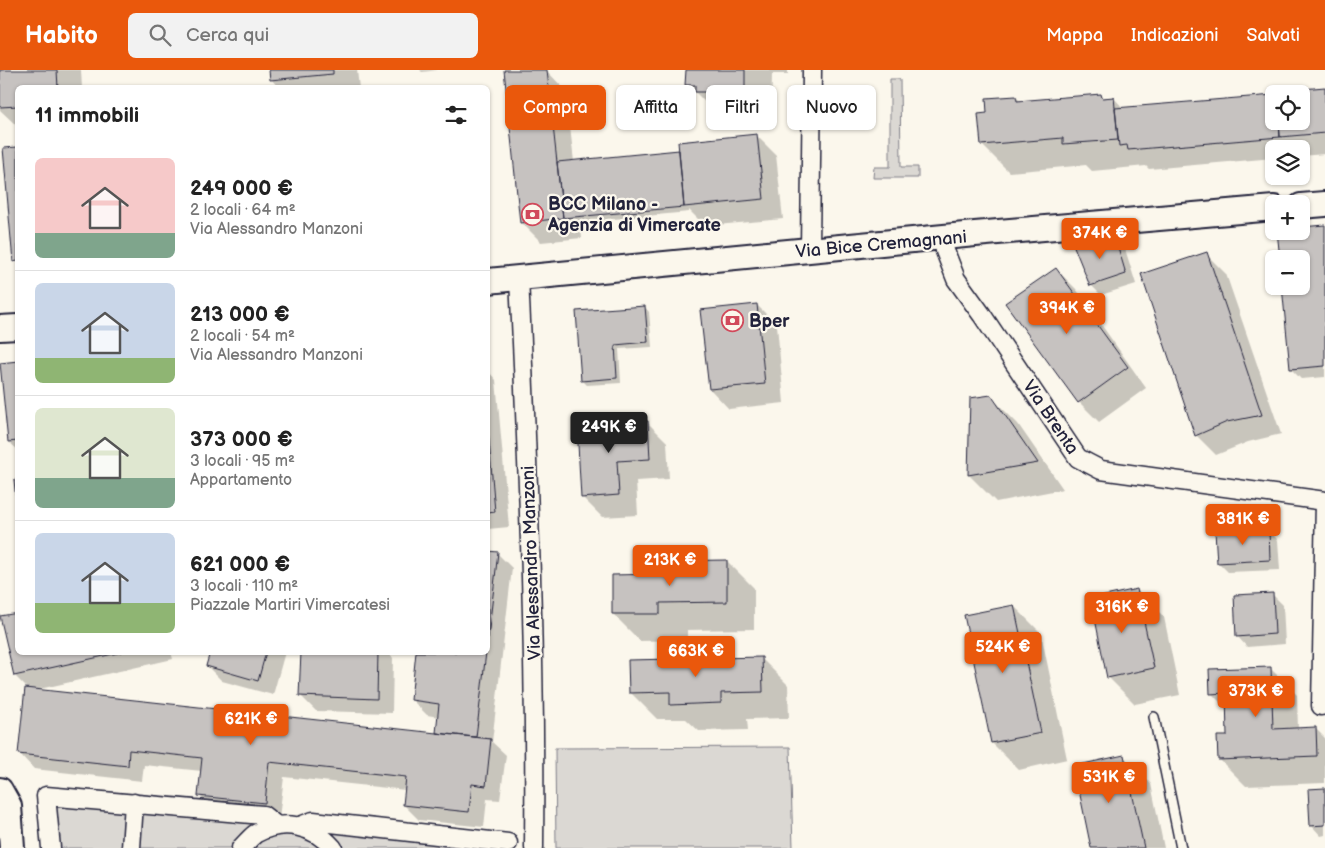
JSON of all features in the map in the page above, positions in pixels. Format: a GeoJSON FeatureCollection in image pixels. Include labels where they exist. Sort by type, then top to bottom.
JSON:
{"type":"FeatureCollection","features":[{"type":"Feature","properties":{"kind":"street"},"geometry":{"type":"LineString","coordinates":[[810,250],[812,70]]}},
{"type":"Feature","properties":{"kind":"street"},"geometry":{"type":"LineString","coordinates":[[1310,205],[1325,204]]}},
{"type":"Feature","properties":{"kind":"street","name":"Via Bice Cremagnani"},"geometry":{"type":"LineString","coordinates":[[490,281],[943,237],[1265,209]]}},
{"type":"Feature","properties":{"kind":"street","name":"Via Brenta"},"geometry":{"type":"LineString","coordinates":[[943,237],[945,250],[956,279],[1078,458],[1101,470],[1325,501]]}},
{"type":"Feature","properties":{"kind":"street","name":"Via Alessandro Manzoni"},"geometry":{"type":"LineString","coordinates":[[519,278],[530,517],[536,753],[534,848]]}},
{"type":"Feature","properties":{"kind":"street"},"geometry":{"type":"LineString","coordinates":[[0,328],[15,327]]}},
{"type":"Feature","properties":{"kind":"street"},"geometry":{"type":"LineString","coordinates":[[1321,706],[1325,501]]}},
{"type":"Feature","properties":{"kind":"street"},"geometry":{"type":"LineString","coordinates":[[0,790],[9,806],[12,848]]}},
{"type":"Feature","properties":{"kind":"street"},"geometry":{"type":"LineString","coordinates":[[51,848],[46,796],[263,815],[277,826]]}},
{"type":"Feature","properties":{"kind":"street"},"geometry":{"type":"LineString","coordinates":[[0,800],[2,848]]}},
{"type":"Feature","properties":{"kind":"street"},"geometry":{"type":"LineString","coordinates":[[131,848],[134,803]]}},
{"type":"Feature","properties":{"kind":"street"},"geometry":{"type":"LineString","coordinates":[[300,826],[313,820],[431,841],[508,843]]}},
{"type":"Feature","properties":{"kind":"street"},"geometry":{"type":"LineString","coordinates":[[241,848],[254,835],[277,826],[300,826],[319,834],[333,848]]}},
{"type":"Feature","properties":{"kind":"lane"},"geometry":{"type":"LineString","coordinates":[[1154,717],[1181,848]]}},
{"type":"Feature","properties":{"kind":"shaded area"},"geometry":{"type":"Polygon","coordinates":[[[890,79],[900,79],[901,167],[918,167],[918,178],[873,178],[874,167],[890,167],[890,79]]]}},
{"type":"Feature","properties":{"kind":"shaded area"},"geometry":{"type":"Polygon","coordinates":[[[790,747],[793,848],[556,848],[555,748],[790,747]]]}},
{"type":"Feature","properties":{"kind":"shaded area"},"geometry":{"type":"Polygon","coordinates":[[[46,796],[508,848],[51,848],[46,796]]]}},
{"type":"Feature","properties":{"kind":"building"},"geometry":{"type":"Polygon","coordinates":[[[0,70],[57,70],[58,85],[15,85],[15,106],[0,107],[0,70]]]}},
{"type":"Feature","properties":{"kind":"building"},"geometry":{"type":"Polygon","coordinates":[[[269,70],[333,70],[333,74],[270,80],[269,70]]]}},
{"type":"Feature","properties":{"kind":"building"},"geometry":{"type":"Polygon","coordinates":[[[504,70],[547,70],[549,85],[506,85],[504,70]]]}},
{"type":"Feature","properties":{"kind":"building"},"geometry":{"type":"Polygon","coordinates":[[[686,70],[745,70],[745,85],[706,85],[706,92],[696,92],[696,85],[685,85],[686,70]]]}},
{"type":"Feature","properties":{"kind":"building"},"geometry":{"type":"Polygon","coordinates":[[[1325,87],[1325,133],[1280,137],[1280,130],[1310,130],[1310,88],[1325,87]]]}},
{"type":"Feature","properties":{"kind":"building"},"geometry":{"type":"Polygon","coordinates":[[[1101,94],[1102,98],[1114,97],[1118,140],[1063,144],[1063,138],[981,145],[978,114],[987,113],[986,98],[1016,96],[1017,101],[1101,94]]]}},
{"type":"Feature","properties":{"kind":"building"},"geometry":{"type":"Polygon","coordinates":[[[1265,96],[1265,130],[1280,130],[1280,137],[1128,150],[1127,145],[1119,146],[1115,108],[1265,96]]]}},
{"type":"Feature","properties":{"kind":"building"},"geometry":{"type":"Polygon","coordinates":[[[510,130],[553,130],[563,218],[520,223],[510,130]]]}},
{"type":"Feature","properties":{"kind":"building"},"geometry":{"type":"Polygon","coordinates":[[[757,134],[764,199],[684,207],[678,142],[757,134]]]}},
{"type":"Feature","properties":{"kind":"building"},"geometry":{"type":"Polygon","coordinates":[[[15,147],[15,262],[13,262],[3,148],[15,147]]]}},
{"type":"Feature","properties":{"kind":"building"},"geometry":{"type":"Polygon","coordinates":[[[679,150],[684,207],[563,218],[557,162],[679,150]]]}},
{"type":"Feature","properties":{"kind":"building"},"geometry":{"type":"Polygon","coordinates":[[[1325,225],[1325,366],[1290,369],[1283,295],[1310,295],[1310,250],[1279,250],[1278,240],[1310,240],[1310,226],[1325,225]]]}},
{"type":"Feature","properties":{"kind":"building"},"geometry":{"type":"Polygon","coordinates":[[[1115,237],[1126,274],[1090,286],[1073,244],[1115,237]]]}},
{"type":"Feature","properties":{"kind":"building"},"geometry":{"type":"Polygon","coordinates":[[[1207,252],[1262,415],[1227,422],[1195,436],[1141,274],[1207,252]]]}},
{"type":"Feature","properties":{"kind":"building"},"geometry":{"type":"Polygon","coordinates":[[[1056,268],[1128,367],[1078,403],[1005,303],[1056,268]]]}},
{"type":"Feature","properties":{"kind":"building"},"geometry":{"type":"Polygon","coordinates":[[[757,304],[765,384],[709,389],[700,310],[757,304]]]}},
{"type":"Feature","properties":{"kind":"building"},"geometry":{"type":"Polygon","coordinates":[[[645,306],[648,342],[615,345],[617,378],[581,381],[576,311],[645,306]]]}},
{"type":"Feature","properties":{"kind":"building"},"geometry":{"type":"Polygon","coordinates":[[[15,361],[15,441],[8,442],[0,363],[15,361]]]}},
{"type":"Feature","properties":{"kind":"building"},"geometry":{"type":"Polygon","coordinates":[[[991,395],[1038,463],[968,475],[970,398],[991,395]]]}},
{"type":"Feature","properties":{"kind":"building"},"geometry":{"type":"Polygon","coordinates":[[[648,421],[650,459],[617,461],[619,495],[581,498],[577,426],[648,421]]]}},
{"type":"Feature","properties":{"kind":"building"},"geometry":{"type":"Polygon","coordinates":[[[490,453],[495,512],[490,513],[490,453]]]}},
{"type":"Feature","properties":{"kind":"building"},"geometry":{"type":"Polygon","coordinates":[[[1269,529],[1270,560],[1217,563],[1215,531],[1269,529]]]}},
{"type":"Feature","properties":{"kind":"building"},"geometry":{"type":"Polygon","coordinates":[[[490,551],[498,552],[490,621],[490,551]]]}},
{"type":"Feature","properties":{"kind":"building"},"geometry":{"type":"Polygon","coordinates":[[[727,560],[727,602],[660,603],[660,614],[612,614],[612,575],[660,574],[660,561],[727,560]]]}},
{"type":"Feature","properties":{"kind":"building"},"geometry":{"type":"Polygon","coordinates":[[[1137,589],[1154,668],[1107,678],[1091,599],[1137,589]]]}},
{"type":"Feature","properties":{"kind":"building"},"geometry":{"type":"Polygon","coordinates":[[[1273,593],[1275,634],[1236,637],[1234,595],[1273,593]]]}},
{"type":"Feature","properties":{"kind":"building"},"geometry":{"type":"Polygon","coordinates":[[[1014,605],[1041,733],[991,743],[964,615],[1014,605]]]}},
{"type":"Feature","properties":{"kind":"building"},"geometry":{"type":"Polygon","coordinates":[[[15,614],[15,655],[108,655],[14,676],[0,616],[15,614]]]}},
{"type":"Feature","properties":{"kind":"building"},"geometry":{"type":"Polygon","coordinates":[[[209,655],[265,655],[258,681],[206,666],[209,655]]]}},
{"type":"Feature","properties":{"kind":"building"},"geometry":{"type":"Polygon","coordinates":[[[301,655],[378,655],[377,699],[299,696],[301,655]]]}},
{"type":"Feature","properties":{"kind":"building"},"geometry":{"type":"Polygon","coordinates":[[[416,655],[486,655],[476,737],[436,733],[439,704],[411,700],[416,655]]]}},
{"type":"Feature","properties":{"kind":"building"},"geometry":{"type":"Polygon","coordinates":[[[762,657],[763,692],[721,693],[721,703],[670,705],[670,692],[629,693],[628,660],[762,657]]]}},
{"type":"Feature","properties":{"kind":"building"},"geometry":{"type":"Polygon","coordinates":[[[1271,667],[1273,729],[1316,727],[1317,756],[1218,760],[1217,736],[1227,736],[1226,693],[1210,694],[1209,669],[1271,667]]]}},
{"type":"Feature","properties":{"kind":"building"},"geometry":{"type":"Polygon","coordinates":[[[25,688],[491,739],[486,786],[472,784],[469,812],[403,805],[406,777],[269,762],[265,803],[198,796],[202,758],[129,750],[128,766],[18,754],[25,688]]]}},
{"type":"Feature","properties":{"kind":"building"},"geometry":{"type":"Polygon","coordinates":[[[1124,755],[1144,848],[1091,848],[1074,766],[1124,755]]]}},
{"type":"Feature","properties":{"kind":"building"},"geometry":{"type":"Polygon","coordinates":[[[1325,788],[1325,825],[1310,826],[1308,789],[1325,788]]]}},
{"type":"Feature","properties":{"kind":"place","name":"BCC Milano - Agenzia di Vimercate"},"geometry":{"type":"Point","coordinates":[532,214]}},
{"type":"Feature","properties":{"kind":"place","name":"Bper"},"geometry":{"type":"Point","coordinates":[733,321]}}]}
